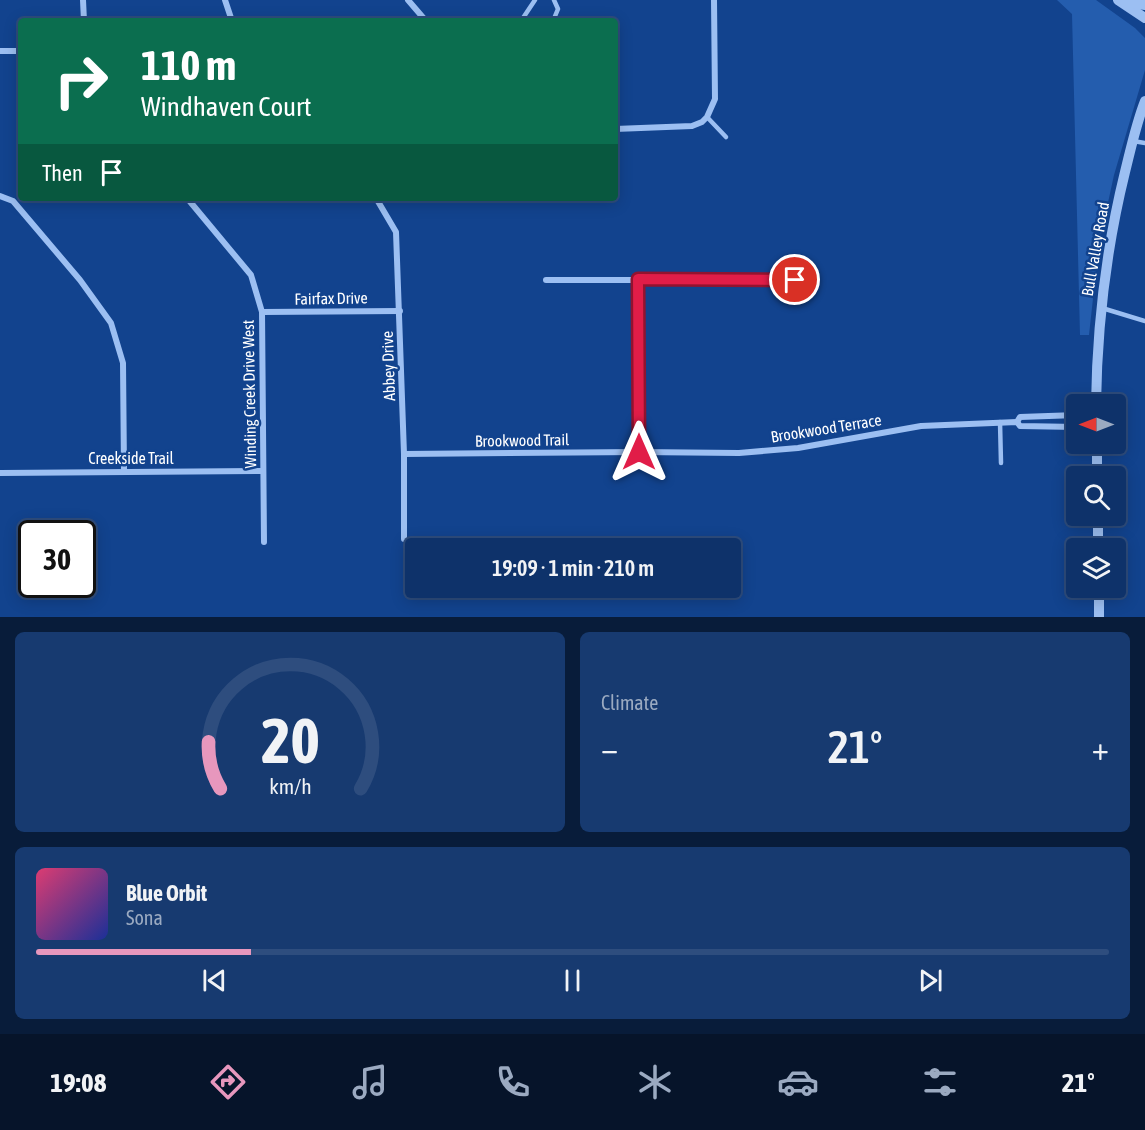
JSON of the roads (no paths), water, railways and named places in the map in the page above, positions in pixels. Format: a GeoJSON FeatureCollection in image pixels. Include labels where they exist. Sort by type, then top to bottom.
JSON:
{"type":"FeatureCollection","features":[{"type":"Feature","properties":{"kind":"street"},"geometry":{"type":"LineString","coordinates":[[83,0],[84,18]]}},
{"type":"Feature","properties":{"kind":"street"},"geometry":{"type":"LineString","coordinates":[[225,0],[231,18]]}},
{"type":"Feature","properties":{"kind":"street"},"geometry":{"type":"LineString","coordinates":[[408,0],[423,18]]}},
{"type":"Feature","properties":{"kind":"street"},"geometry":{"type":"LineString","coordinates":[[618,129],[692,126],[707,117],[715,99],[714,0]]}},
{"type":"Feature","properties":{"kind":"street"},"geometry":{"type":"LineString","coordinates":[[1119,1],[1145,5]]}},
{"type":"Feature","properties":{"kind":"street"},"geometry":{"type":"LineString","coordinates":[[1119,1],[1145,18]]}},
{"type":"Feature","properties":{"kind":"street"},"geometry":{"type":"LineString","coordinates":[[0,51],[18,51]]}},
{"type":"Feature","properties":{"kind":"street","name":"Bull Valley Road"},"geometry":{"type":"LineString","coordinates":[[1096,394],[1100,307],[1116,210],[1137,122],[1145,101]]}},
{"type":"Feature","properties":{"kind":"street"},"geometry":{"type":"LineString","coordinates":[[1137,122],[1145,113]]}},
{"type":"Feature","properties":{"kind":"street"},"geometry":{"type":"LineString","coordinates":[[0,196],[13,201],[80,280],[111,323],[123,363],[124,471]]}},
{"type":"Feature","properties":{"kind":"street","name":"Winding Creek Drive West"},"geometry":{"type":"LineString","coordinates":[[189,201],[250,274],[262,312],[264,542]]}},
{"type":"Feature","properties":{"kind":"street","name":"Abbey Drive"},"geometry":{"type":"LineString","coordinates":[[378,201],[396,231],[405,538]]}},
{"type":"Feature","properties":{"kind":"street"},"geometry":{"type":"LineString","coordinates":[[638,279],[639,452]]}},
{"type":"Feature","properties":{"kind":"street"},"geometry":{"type":"LineString","coordinates":[[546,280],[795,280]]}},
{"type":"Feature","properties":{"kind":"street","name":"Fairfax Drive"},"geometry":{"type":"LineString","coordinates":[[262,312],[400,311]]}},
{"type":"Feature","properties":{"kind":"street","name":"Brookwood Terrace"},"geometry":{"type":"LineString","coordinates":[[1017,422],[1020,417],[1066,415]]}},
{"type":"Feature","properties":{"kind":"street","name":"Brookwood Terrace"},"geometry":{"type":"LineString","coordinates":[[639,452],[738,453],[798,448],[921,426],[1017,422],[1020,426],[1066,427]]}},
{"type":"Feature","properties":{"kind":"street","name":"Brookwood Trail"},"geometry":{"type":"LineString","coordinates":[[404,454],[639,452]]}},
{"type":"Feature","properties":{"kind":"street","name":"Creekside Trail"},"geometry":{"type":"LineString","coordinates":[[0,473],[263,471]]}},
{"type":"Feature","properties":{"kind":"street"},"geometry":{"type":"LineString","coordinates":[[1099,598],[1099,617]]}},
{"type":"Feature","properties":{"kind":"lane"},"geometry":{"type":"LineString","coordinates":[[523,18],[535,0]]}},
{"type":"Feature","properties":{"kind":"lane"},"geometry":{"type":"LineString","coordinates":[[554,0],[558,9],[554,18]]}},
{"type":"Feature","properties":{"kind":"lane"},"geometry":{"type":"LineString","coordinates":[[707,117],[726,137]]}},
{"type":"Feature","properties":{"kind":"lane"},"geometry":{"type":"LineString","coordinates":[[1132,141],[1145,143]]}},
{"type":"Feature","properties":{"kind":"lane"},"geometry":{"type":"LineString","coordinates":[[1100,307],[1145,321]]}},
{"type":"Feature","properties":{"kind":"lane"},"geometry":{"type":"LineString","coordinates":[[1000,422],[1001,462]]}}]}
